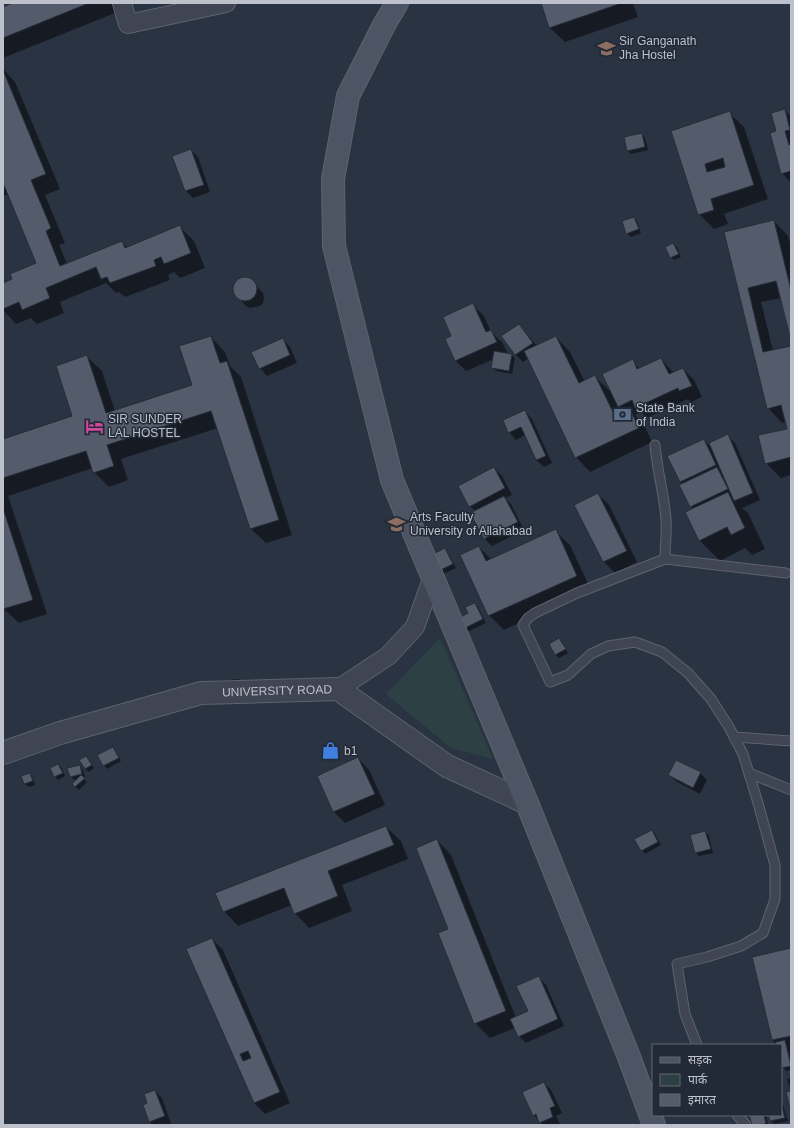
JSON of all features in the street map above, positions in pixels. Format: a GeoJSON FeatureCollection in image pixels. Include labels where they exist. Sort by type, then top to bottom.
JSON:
{"type":"FeatureCollection","features":[{"type":"Feature","properties":{"kind":"main road"},"geometry":{"type":"LineString","coordinates":[[397,3],[384,25],[348,96],[333,179],[334,246],[392,480],[432,579],[527,803],[629,1057],[654,1125]]}},
{"type":"Feature","properties":{"kind":"street"},"geometry":{"type":"LineString","coordinates":[[122,3],[128,24],[226,3]]}},
{"type":"Feature","properties":{"kind":"street"},"geometry":{"type":"LineString","coordinates":[[338,688],[388,656],[415,627],[432,579]]}},
{"type":"Feature","properties":{"kind":"street","name":"UNIVERSITY ROAD"},"geometry":{"type":"LineString","coordinates":[[3,753],[60,733],[201,693],[338,688],[447,766],[527,803]]}},
{"type":"Feature","properties":{"kind":"lane"},"geometry":{"type":"LineString","coordinates":[[656,445],[657,465],[663,493],[666,521],[665,559]]}},
{"type":"Feature","properties":{"kind":"lane"},"geometry":{"type":"LineString","coordinates":[[697,1044],[685,1014],[677,964],[707,957],[741,946],[763,933],[775,899],[775,865],[743,754],[711,699],[688,673],[662,652],[635,642],[608,646],[591,654],[568,675],[550,682],[523,625],[528,618],[535,613],[577,593],[665,559],[786,573]]}},
{"type":"Feature","properties":{"kind":"lane"},"geometry":{"type":"LineString","coordinates":[[734,737],[791,741]]}},
{"type":"Feature","properties":{"kind":"lane"},"geometry":{"type":"LineString","coordinates":[[749,774],[791,790]]}},
{"type":"Feature","properties":{"kind":"lane"},"geometry":{"type":"LineString","coordinates":[[738,1116],[746,1125]]}},
{"type":"Feature","properties":{"kind":"green space"},"geometry":{"type":"Polygon","coordinates":[[[440,638],[493,759],[451,748],[386,694],[440,638]]]}},
{"type":"Feature","properties":{"kind":"building"},"geometry":{"type":"Polygon","coordinates":[[[12,3],[89,3],[3,38],[3,7],[12,3]]]}},
{"type":"Feature","properties":{"kind":"building"},"geometry":{"type":"Polygon","coordinates":[[[541,3],[622,3],[549,28],[541,3]]]}},
{"type":"Feature","properties":{"kind":"building"},"geometry":{"type":"Polygon","coordinates":[[[3,70],[46,174],[31,180],[51,228],[46,231],[60,266],[122,241],[125,248],[180,225],[191,253],[164,264],[161,257],[154,260],[156,266],[110,283],[107,277],[101,279],[96,267],[46,288],[50,298],[22,310],[19,302],[3,309],[3,283],[12,279],[10,274],[36,263],[3,183],[3,70]]]}},
{"type":"Feature","properties":{"kind":"building"},"geometry":{"type":"Polygon","coordinates":[[[785,109],[790,130],[785,131],[789,145],[791,144],[791,171],[781,174],[770,133],[776,131],[771,113],[785,109]]]}},
{"type":"Feature","properties":{"kind":"building"},"geometry":{"type":"Polygon","coordinates":[[[730,111],[754,185],[711,199],[714,210],[698,215],[671,131],[730,111]],[[723,158],[705,164],[707,172],[725,167],[723,158]]]}},
{"type":"Feature","properties":{"kind":"building"},"geometry":{"type":"Polygon","coordinates":[[[642,133],[645,147],[627,151],[624,137],[642,133]]]}},
{"type":"Feature","properties":{"kind":"building"},"geometry":{"type":"Polygon","coordinates":[[[191,149],[204,185],[185,191],[172,156],[191,149]]]}},
{"type":"Feature","properties":{"kind":"building"},"geometry":{"type":"Polygon","coordinates":[[[634,217],[639,229],[626,234],[622,221],[634,217]]]}},
{"type":"Feature","properties":{"kind":"building"},"geometry":{"type":"Polygon","coordinates":[[[774,220],[791,290],[791,341],[776,281],[748,288],[763,352],[791,346],[791,457],[765,464],[758,435],[787,429],[781,405],[767,409],[724,232],[774,220]]]}},
{"type":"Feature","properties":{"kind":"building"},"geometry":{"type":"Polygon","coordinates":[[[673,243],[679,254],[670,258],[665,247],[673,243]]]}},
{"type":"Feature","properties":{"kind":"building"},"geometry":{"type":"Polygon","coordinates":[[[245,277],[253,281],[257,289],[253,297],[245,301],[237,297],[233,289],[237,281],[245,277]]]}},
{"type":"Feature","properties":{"kind":"building"},"geometry":{"type":"Polygon","coordinates":[[[473,303],[486,332],[491,330],[497,342],[455,361],[445,339],[451,336],[443,317],[473,303]]]}},
{"type":"Feature","properties":{"kind":"building"},"geometry":{"type":"Polygon","coordinates":[[[519,324],[533,343],[515,355],[501,336],[519,324]]]}},
{"type":"Feature","properties":{"kind":"building"},"geometry":{"type":"Polygon","coordinates":[[[211,336],[220,363],[227,361],[279,520],[250,529],[211,411],[107,445],[114,466],[93,473],[86,451],[3,478],[3,439],[72,416],[56,366],[87,355],[106,413],[192,385],[179,346],[211,336]]]}},
{"type":"Feature","properties":{"kind":"building"},"geometry":{"type":"Polygon","coordinates":[[[556,336],[579,383],[595,375],[614,414],[629,407],[639,428],[575,458],[524,351],[556,336]]]}},
{"type":"Feature","properties":{"kind":"building"},"geometry":{"type":"Polygon","coordinates":[[[283,338],[290,355],[259,369],[251,352],[283,338]]]}},
{"type":"Feature","properties":{"kind":"building"},"geometry":{"type":"Polygon","coordinates":[[[494,351],[512,354],[509,371],[491,368],[494,351]]]}},
{"type":"Feature","properties":{"kind":"building"},"geometry":{"type":"Polygon","coordinates":[[[661,358],[669,374],[683,368],[692,386],[679,391],[678,388],[635,408],[632,400],[618,407],[602,374],[633,359],[637,369],[661,358]]]}},
{"type":"Feature","properties":{"kind":"building"},"geometry":{"type":"Polygon","coordinates":[[[525,410],[546,456],[536,460],[521,427],[508,433],[503,420],[525,410]]]}},
{"type":"Feature","properties":{"kind":"building"},"geometry":{"type":"Polygon","coordinates":[[[728,434],[753,493],[734,501],[709,443],[728,434]]]}},
{"type":"Feature","properties":{"kind":"building"},"geometry":{"type":"Polygon","coordinates":[[[704,439],[716,465],[680,482],[667,456],[704,439]]]}},
{"type":"Feature","properties":{"kind":"building"},"geometry":{"type":"Polygon","coordinates":[[[494,467],[505,488],[469,507],[458,486],[494,467]]]}},
{"type":"Feature","properties":{"kind":"building"},"geometry":{"type":"Polygon","coordinates":[[[717,467],[728,489],[690,507],[679,485],[717,467]]]}},
{"type":"Feature","properties":{"kind":"building"},"geometry":{"type":"Polygon","coordinates":[[[728,492],[745,528],[731,535],[727,527],[699,541],[685,512],[728,492]]]}},
{"type":"Feature","properties":{"kind":"building"},"geometry":{"type":"Polygon","coordinates":[[[598,493],[627,551],[603,562],[574,505],[598,493]]]}},
{"type":"Feature","properties":{"kind":"building"},"geometry":{"type":"Polygon","coordinates":[[[504,496],[518,522],[484,539],[470,513],[504,496]]]}},
{"type":"Feature","properties":{"kind":"building"},"geometry":{"type":"Polygon","coordinates":[[[3,508],[33,600],[3,609],[3,508]]]}},
{"type":"Feature","properties":{"kind":"building"},"geometry":{"type":"Polygon","coordinates":[[[556,529],[577,576],[488,616],[460,555],[479,546],[486,561],[556,529]]]}},
{"type":"Feature","properties":{"kind":"building"},"geometry":{"type":"Polygon","coordinates":[[[445,548],[453,564],[434,573],[427,557],[445,548]]]}},
{"type":"Feature","properties":{"kind":"building"},"geometry":{"type":"Polygon","coordinates":[[[475,603],[483,619],[461,630],[456,620],[468,613],[465,607],[475,603]]]}},
{"type":"Feature","properties":{"kind":"building"},"geometry":{"type":"Polygon","coordinates":[[[559,638],[566,649],[555,655],[549,644],[559,638]]]}},
{"type":"Feature","properties":{"kind":"building"},"geometry":{"type":"Polygon","coordinates":[[[113,747],[119,758],[103,766],[97,755],[113,747]]]}},
{"type":"Feature","properties":{"kind":"building"},"geometry":{"type":"Polygon","coordinates":[[[86,756],[92,765],[85,769],[79,760],[86,756]]]}},
{"type":"Feature","properties":{"kind":"building"},"geometry":{"type":"Polygon","coordinates":[[[358,757],[375,794],[333,812],[317,776],[358,757]]]}},
{"type":"Feature","properties":{"kind":"building"},"geometry":{"type":"Polygon","coordinates":[[[676,760],[701,772],[693,788],[668,775],[676,760]]]}},
{"type":"Feature","properties":{"kind":"building"},"geometry":{"type":"Polygon","coordinates":[[[58,764],[63,773],[54,777],[50,768],[58,764]]]}},
{"type":"Feature","properties":{"kind":"building"},"geometry":{"type":"Polygon","coordinates":[[[80,765],[82,774],[70,777],[67,768],[80,765]]]}},
{"type":"Feature","properties":{"kind":"building"},"geometry":{"type":"Polygon","coordinates":[[[30,773],[33,781],[24,784],[21,776],[30,773]]]}},
{"type":"Feature","properties":{"kind":"building"},"geometry":{"type":"Polygon","coordinates":[[[81,775],[85,778],[75,787],[72,784],[81,775]]]}},
{"type":"Feature","properties":{"kind":"building"},"geometry":{"type":"Polygon","coordinates":[[[386,826],[394,845],[328,871],[338,896],[294,914],[284,888],[223,912],[215,893],[386,826]]]}},
{"type":"Feature","properties":{"kind":"building"},"geometry":{"type":"Polygon","coordinates":[[[652,830],[658,842],[641,851],[634,839],[652,830]]]}},
{"type":"Feature","properties":{"kind":"building"},"geometry":{"type":"Polygon","coordinates":[[[705,831],[711,849],[695,853],[690,835],[705,831]]]}},
{"type":"Feature","properties":{"kind":"building"},"geometry":{"type":"Polygon","coordinates":[[[437,839],[506,1011],[474,1024],[438,933],[448,929],[416,848],[437,839]]]}},
{"type":"Feature","properties":{"kind":"building"},"geometry":{"type":"Polygon","coordinates":[[[212,938],[280,1092],[254,1103],[186,949],[212,938]],[[248,1051],[240,1054],[243,1061],[251,1058],[248,1051]]]}},
{"type":"Feature","properties":{"kind":"building"},"geometry":{"type":"Polygon","coordinates":[[[791,948],[791,1036],[772,1040],[752,957],[791,948]]]}},
{"type":"Feature","properties":{"kind":"building"},"geometry":{"type":"Polygon","coordinates":[[[539,976],[558,1019],[518,1037],[510,1019],[528,1011],[516,986],[539,976]]]}},
{"type":"Feature","properties":{"kind":"building"},"geometry":{"type":"Polygon","coordinates":[[[785,1040],[791,1066],[782,1068],[782,1044],[776,1044],[776,1042],[785,1040]]]}},
{"type":"Feature","properties":{"kind":"building"},"geometry":{"type":"Polygon","coordinates":[[[544,1082],[555,1106],[550,1108],[553,1117],[539,1123],[536,1114],[533,1116],[522,1092],[544,1082]]]}},
{"type":"Feature","properties":{"kind":"building"},"geometry":{"type":"Polygon","coordinates":[[[155,1090],[165,1116],[149,1122],[143,1105],[147,1103],[144,1094],[155,1090]]]}},
{"type":"Feature","properties":{"kind":"building"},"geometry":{"type":"Polygon","coordinates":[[[791,1091],[791,1112],[786,1092],[791,1091]]]}},
{"type":"Feature","properties":{"kind":"building"},"geometry":{"type":"Polygon","coordinates":[[[782,1107],[785,1118],[770,1121],[768,1116],[782,1116],[782,1107]]]}},
{"type":"Feature","properties":{"kind":"building"},"geometry":{"type":"Polygon","coordinates":[[[749,1116],[764,1116],[766,1124],[752,1125],[749,1116]]]}},
{"type":"Feature","properties":{"kind":"place","name":"Sir Ganganath Jha Hostel"},"geometry":{"type":"Point","coordinates":[606,48]}},
{"type":"Feature","properties":{"kind":"place","name":"State Bank of India"},"geometry":{"type":"Point","coordinates":[623,415]}},
{"type":"Feature","properties":{"kind":"place","name":"SIR SUNDER LAL HOSTEL"},"geometry":{"type":"Point","coordinates":[95,426]}},
{"type":"Feature","properties":{"kind":"place","name":"Arts Faculty University of Allahabad"},"geometry":{"type":"Point","coordinates":[397,524]}},
{"type":"Feature","properties":{"kind":"place","name":"b1"},"geometry":{"type":"Point","coordinates":[331,751]}}]}
